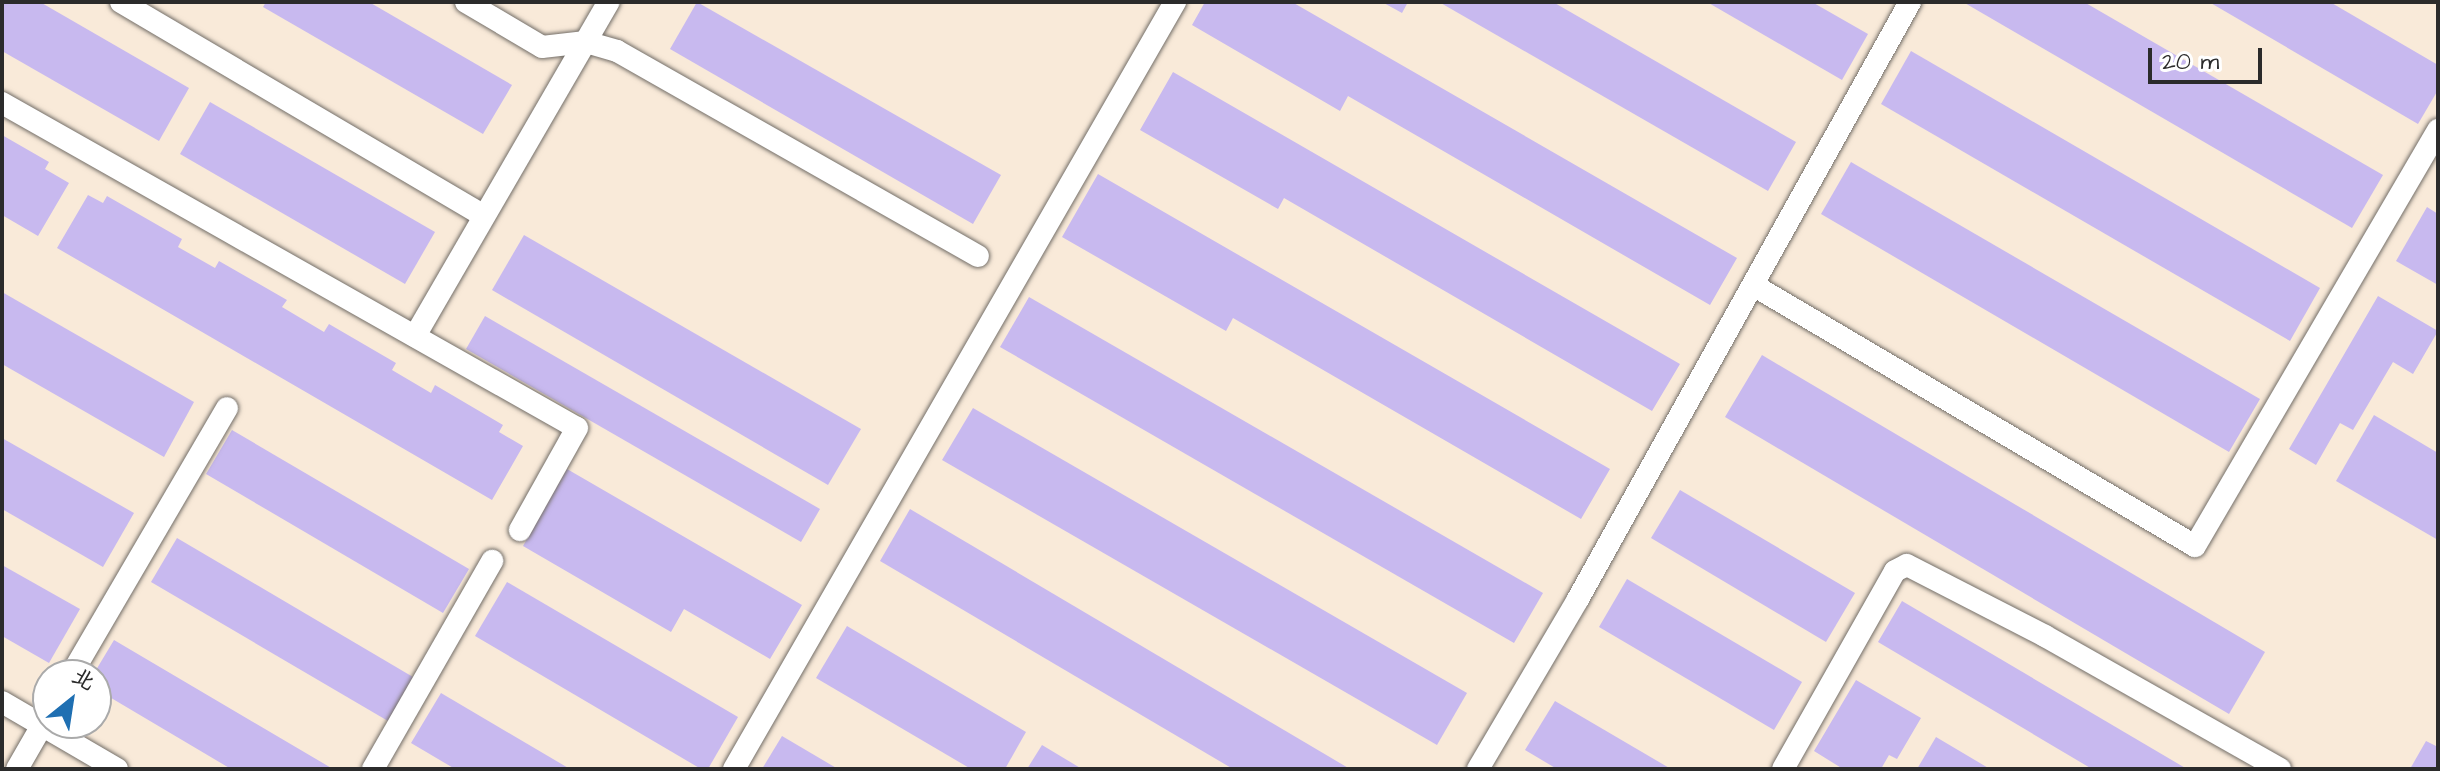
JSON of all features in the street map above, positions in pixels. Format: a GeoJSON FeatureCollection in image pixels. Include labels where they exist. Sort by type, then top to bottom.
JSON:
{"type":"FeatureCollection","features":[{"type":"Feature","properties":{"kind":"lane"},"geometry":{"type":"LineString","coordinates":[[121,2],[484,216]]}},
{"type":"Feature","properties":{"kind":"lane"},"geometry":{"type":"LineString","coordinates":[[466,2],[542,47],[586,42],[617,51],[978,256]]}},
{"type":"Feature","properties":{"kind":"lane"},"geometry":{"type":"LineString","coordinates":[[415,336],[609,2]]}},
{"type":"Feature","properties":{"kind":"lane"},"geometry":{"type":"LineString","coordinates":[[734,769],[1175,2]]}},
{"type":"Feature","properties":{"kind":"lane"},"geometry":{"type":"LineString","coordinates":[[1478,769],[1578,599],[1910,2]]}},
{"type":"Feature","properties":{"kind":"lane"},"geometry":{"type":"LineString","coordinates":[[2,103],[577,428],[520,530]]}},
{"type":"Feature","properties":{"kind":"lane"},"geometry":{"type":"LineString","coordinates":[[1753,285],[2195,546],[2438,130]]}},
{"type":"Feature","properties":{"kind":"lane"},"geometry":{"type":"LineString","coordinates":[[80,659],[227,408]]}},
{"type":"Feature","properties":{"kind":"lane"},"geometry":{"type":"LineString","coordinates":[[373,769],[492,561]]}},
{"type":"Feature","properties":{"kind":"lane"},"geometry":{"type":"LineString","coordinates":[[1783,769],[1895,571],[1907,565],[2045,636],[2280,769]]}},
{"type":"Feature","properties":{"kind":"lane"},"geometry":{"type":"LineString","coordinates":[[2,702],[32,715]]}},
{"type":"Feature","properties":{"kind":"lane"},"geometry":{"type":"LineString","coordinates":[[17,769],[34,739]]}},
{"type":"Feature","properties":{"kind":"lane"},"geometry":{"type":"LineString","coordinates":[[73,739],[117,769]]}},
{"type":"Feature","properties":{"kind":"building"},"geometry":{"type":"Polygon","coordinates":[[[2,2],[40,2],[189,88],[159,141],[2,51],[2,2]]]}},
{"type":"Feature","properties":{"kind":"building"},"geometry":{"type":"Polygon","coordinates":[[[266,2],[369,2],[512,85],[483,134],[263,7],[266,2]]]}},
{"type":"Feature","properties":{"kind":"building"},"geometry":{"type":"Polygon","coordinates":[[[697,2],[1001,175],[973,224],[670,49],[697,2]]]}},
{"type":"Feature","properties":{"kind":"building"},"geometry":{"type":"Polygon","coordinates":[[[1205,2],[1292,2],[1737,258],[1710,305],[1348,96],[1340,111],[1192,25],[1205,2]]]}},
{"type":"Feature","properties":{"kind":"building"},"geometry":{"type":"Polygon","coordinates":[[[1382,2],[1408,2],[1402,13],[1382,2]]]}},
{"type":"Feature","properties":{"kind":"building"},"geometry":{"type":"Polygon","coordinates":[[[1439,2],[1553,2],[1796,142],[1768,191],[1439,2]]]}},
{"type":"Feature","properties":{"kind":"building"},"geometry":{"type":"Polygon","coordinates":[[[1707,2],[1812,2],[1868,34],[1842,80],[1707,2]]]}},
{"type":"Feature","properties":{"kind":"building"},"geometry":{"type":"Polygon","coordinates":[[[1963,2],[2084,2],[2383,175],[2352,228],[1963,2]]]}},
{"type":"Feature","properties":{"kind":"building"},"geometry":{"type":"Polygon","coordinates":[[[2209,2],[2330,2],[2438,65],[2438,90],[2418,124],[2209,2]]]}},
{"type":"Feature","properties":{"kind":"building"},"geometry":{"type":"Polygon","coordinates":[[[1911,51],[2320,288],[2290,341],[1881,104],[1911,51]]]}},
{"type":"Feature","properties":{"kind":"building"},"geometry":{"type":"Polygon","coordinates":[[[1173,72],[1680,364],[1652,411],[1284,198],[1278,209],[1140,130],[1173,72]]]}},
{"type":"Feature","properties":{"kind":"building"},"geometry":{"type":"Polygon","coordinates":[[[210,102],[435,232],[405,284],[180,154],[210,102]]]}},
{"type":"Feature","properties":{"kind":"building"},"geometry":{"type":"Polygon","coordinates":[[[2,135],[49,162],[45,169],[69,183],[38,236],[2,215],[2,135]]]}},
{"type":"Feature","properties":{"kind":"building"},"geometry":{"type":"Polygon","coordinates":[[[1851,162],[2260,399],[2229,452],[1821,214],[1851,162]]]}},
{"type":"Feature","properties":{"kind":"building"},"geometry":{"type":"Polygon","coordinates":[[[1098,174],[1610,469],[1581,519],[1233,318],[1226,331],[1062,237],[1098,174]]]}},
{"type":"Feature","properties":{"kind":"building"},"geometry":{"type":"Polygon","coordinates":[[[88,195],[103,203],[107,196],[182,239],[178,247],[215,268],[219,261],[287,300],[282,307],[324,332],[329,324],[396,363],[392,370],[431,393],[435,385],[503,425],[499,432],[523,446],[492,500],[57,248],[88,195]]]}},
{"type":"Feature","properties":{"kind":"building"},"geometry":{"type":"Polygon","coordinates":[[[2427,207],[2438,214],[2438,285],[2396,261],[2427,207]]]}},
{"type":"Feature","properties":{"kind":"building"},"geometry":{"type":"Polygon","coordinates":[[[524,235],[861,429],[828,485],[492,290],[524,235]]]}},
{"type":"Feature","properties":{"kind":"building"},"geometry":{"type":"Polygon","coordinates":[[[2,292],[194,402],[164,457],[2,364],[2,292]]]}},
{"type":"Feature","properties":{"kind":"building"},"geometry":{"type":"Polygon","coordinates":[[[2378,296],[2438,331],[2413,374],[2393,362],[2353,430],[2340,423],[2316,465],[2289,449],[2378,296]]]}},
{"type":"Feature","properties":{"kind":"building"},"geometry":{"type":"Polygon","coordinates":[[[1029,297],[1543,593],[1514,643],[1000,347],[1029,297]]]}},
{"type":"Feature","properties":{"kind":"building"},"geometry":{"type":"Polygon","coordinates":[[[485,316],[820,509],[801,542],[466,349],[485,316]]]}},
{"type":"Feature","properties":{"kind":"building"},"geometry":{"type":"Polygon","coordinates":[[[1762,355],[2265,652],[2229,714],[1725,417],[1762,355]]]}},
{"type":"Feature","properties":{"kind":"building"},"geometry":{"type":"Polygon","coordinates":[[[973,408],[1467,693],[1437,745],[942,460],[973,408]]]}},
{"type":"Feature","properties":{"kind":"building"},"geometry":{"type":"Polygon","coordinates":[[[2374,415],[2438,453],[2438,540],[2336,481],[2374,415]]]}},
{"type":"Feature","properties":{"kind":"building"},"geometry":{"type":"Polygon","coordinates":[[[232,430],[469,569],[443,613],[206,474],[232,430]]]}},
{"type":"Feature","properties":{"kind":"building"},"geometry":{"type":"Polygon","coordinates":[[[2,438],[134,513],[103,567],[2,509],[2,438]]]}},
{"type":"Feature","properties":{"kind":"building"},"geometry":{"type":"Polygon","coordinates":[[[567,469],[802,605],[770,659],[684,609],[671,632],[523,546],[567,469]]]}},
{"type":"Feature","properties":{"kind":"building"},"geometry":{"type":"Polygon","coordinates":[[[1680,490],[1855,593],[1826,642],[1651,538],[1680,490]]]}},
{"type":"Feature","properties":{"kind":"building"},"geometry":{"type":"Polygon","coordinates":[[[910,509],[1350,769],[1233,769],[880,561],[910,509]]]}},
{"type":"Feature","properties":{"kind":"building"},"geometry":{"type":"Polygon","coordinates":[[[177,538],[413,677],[388,721],[151,582],[177,538]]]}},
{"type":"Feature","properties":{"kind":"building"},"geometry":{"type":"Polygon","coordinates":[[[2,565],[80,609],[51,659],[42,659],[2,636],[2,565]]]}},
{"type":"Feature","properties":{"kind":"building"},"geometry":{"type":"Polygon","coordinates":[[[1627,579],[1802,682],[1774,730],[1599,627],[1627,579]]]}},
{"type":"Feature","properties":{"kind":"building"},"geometry":{"type":"Polygon","coordinates":[[[507,582],[738,717],[708,769],[701,769],[475,636],[507,582]]]}},
{"type":"Feature","properties":{"kind":"building"},"geometry":{"type":"Polygon","coordinates":[[[1902,601],[2187,769],[2092,769],[1878,642],[1902,601]]]}},
{"type":"Feature","properties":{"kind":"building"},"geometry":{"type":"Polygon","coordinates":[[[847,626],[1026,732],[1005,769],[971,769],[816,678],[847,626]]]}},
{"type":"Feature","properties":{"kind":"building"},"geometry":{"type":"Polygon","coordinates":[[[114,640],[333,769],[231,769],[112,698],[112,659],[103,659],[114,640]]]}},
{"type":"Feature","properties":{"kind":"building"},"geometry":{"type":"Polygon","coordinates":[[[1856,680],[1921,718],[1897,759],[1889,755],[1881,769],[1843,769],[1814,751],[1856,680]]]}},
{"type":"Feature","properties":{"kind":"building"},"geometry":{"type":"Polygon","coordinates":[[[441,693],[570,769],[455,769],[411,743],[441,693]]]}},
{"type":"Feature","properties":{"kind":"building"},"geometry":{"type":"Polygon","coordinates":[[[1555,701],[1671,769],[1557,769],[1525,750],[1555,701]]]}},
{"type":"Feature","properties":{"kind":"building"},"geometry":{"type":"Polygon","coordinates":[[[782,736],[838,769],[762,769],[782,736]]]}},
{"type":"Feature","properties":{"kind":"building"},"geometry":{"type":"Polygon","coordinates":[[[1936,737],[1990,769],[1917,769],[1936,737]]]}},
{"type":"Feature","properties":{"kind":"building"},"geometry":{"type":"Polygon","coordinates":[[[2426,741],[2438,747],[2438,769],[2410,769],[2426,741]]]}},
{"type":"Feature","properties":{"kind":"building"},"geometry":{"type":"Polygon","coordinates":[[[1042,745],[1082,769],[1027,769],[1042,745]]]}}]}
